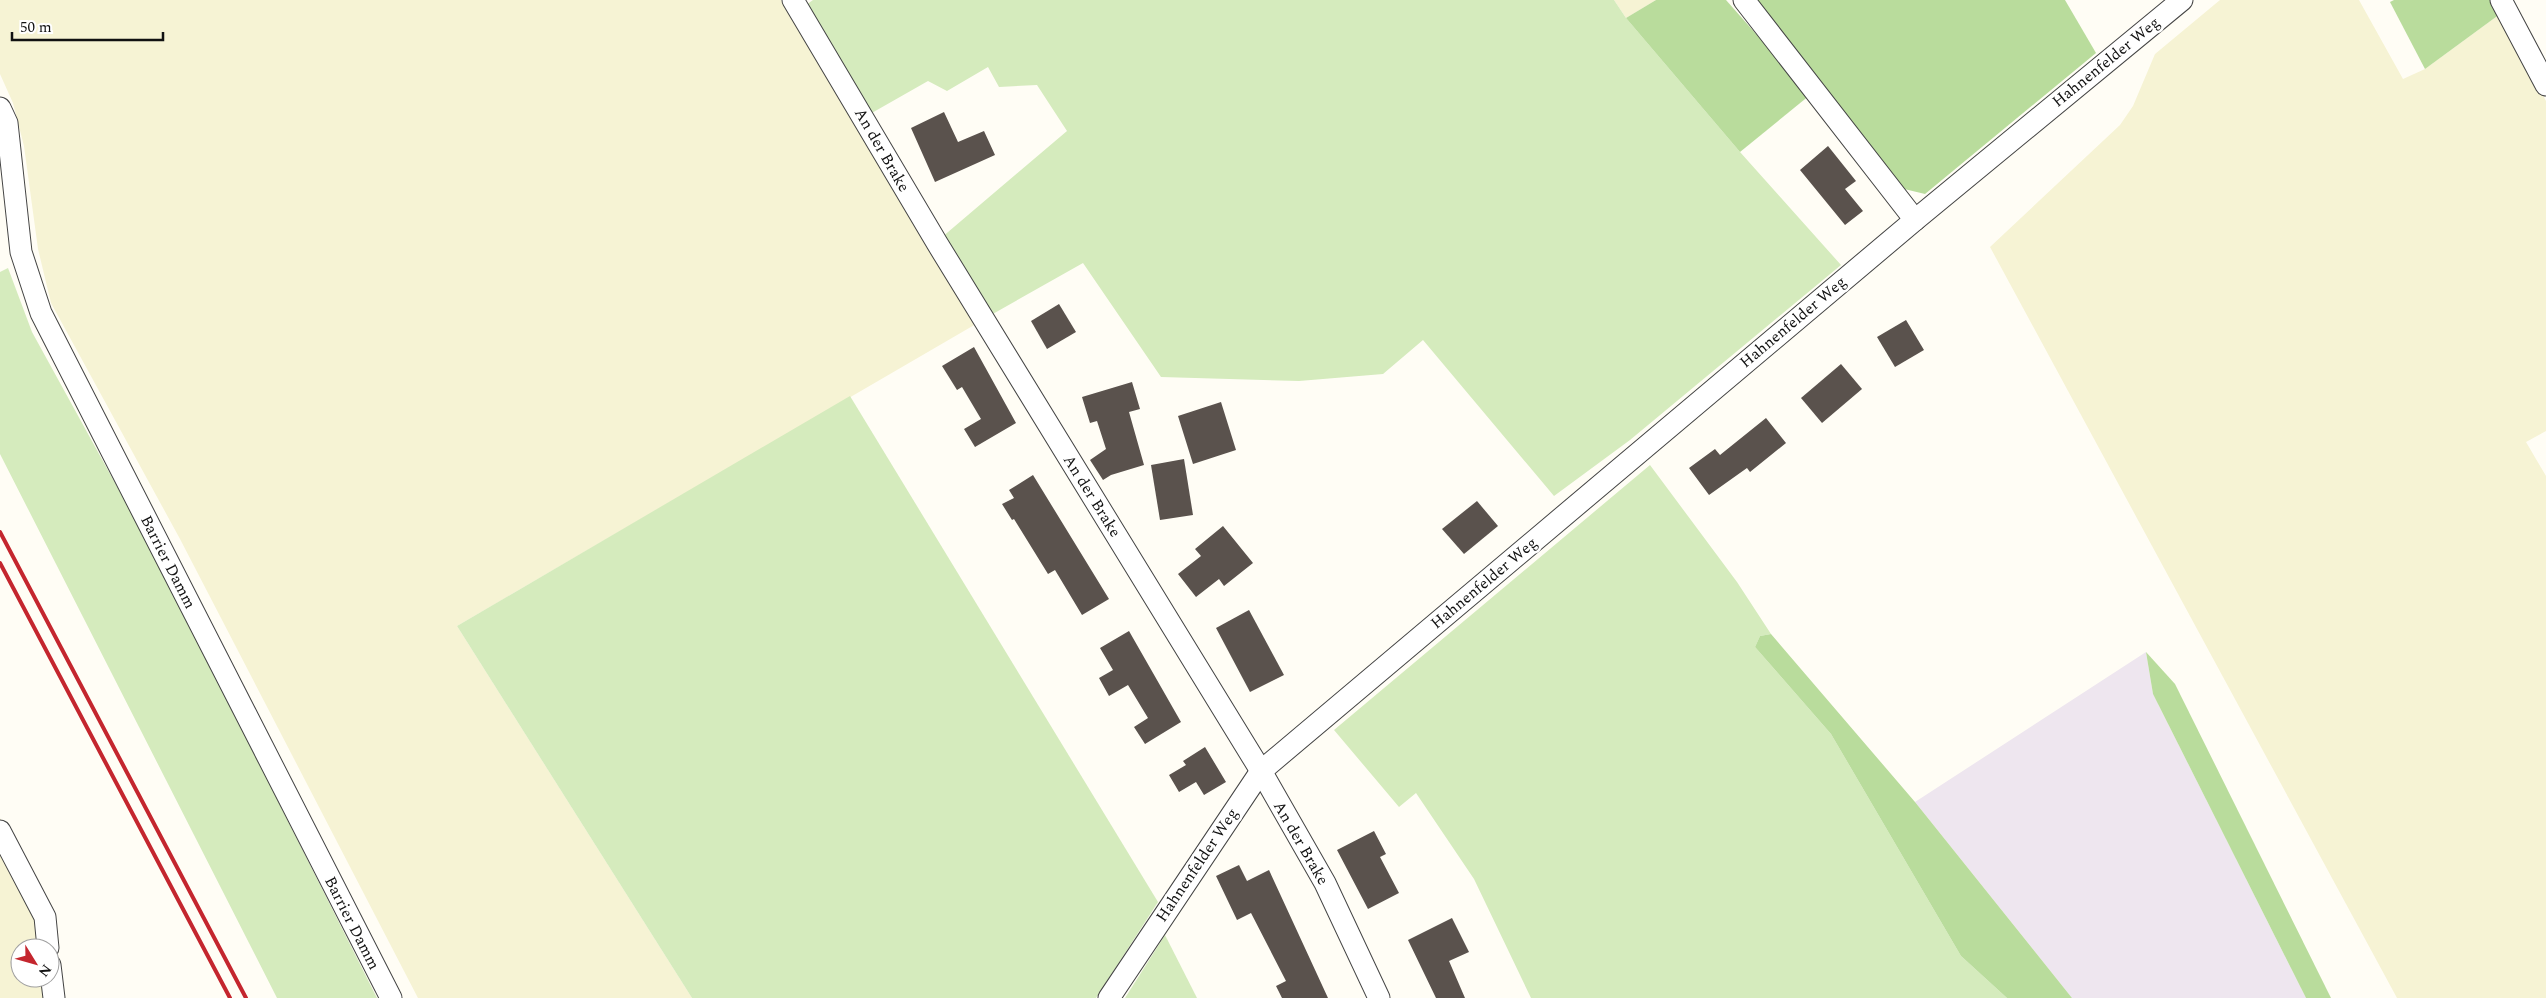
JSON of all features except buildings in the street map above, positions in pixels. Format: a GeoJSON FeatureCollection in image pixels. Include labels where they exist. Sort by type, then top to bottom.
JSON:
{"type":"FeatureCollection","features":[{"type":"Feature","properties":{"kind":"street","name":"An der Brake"},"geometry":{"type":"LineString","coordinates":[[793,0],[937,243],[1261,771],[1325,883],[1379,998]]}},
{"type":"Feature","properties":{"kind":"street"},"geometry":{"type":"LineString","coordinates":[[1744,0],[1915,220]]}},
{"type":"Feature","properties":{"kind":"street","name":"Hahnenfelder Weg"},"geometry":{"type":"LineString","coordinates":[[1110,998],[1261,771],[1915,220],[2182,0]]}},
{"type":"Feature","properties":{"kind":"street"},"geometry":{"type":"LineString","coordinates":[[2501,0],[2546,85]]}},
{"type":"Feature","properties":{"kind":"street","name":"Barrier Damm"},"geometry":{"type":"LineString","coordinates":[[0,108],[7,123],[21,252],[41,313],[390,998]]}},
{"type":"Feature","properties":{"kind":"street"},"geometry":{"type":"LineString","coordinates":[[0,831],[45,917],[47,938]]}},
{"type":"Feature","properties":{"kind":"shaded area"},"geometry":{"type":"Polygon","coordinates":[[[0,0],[781,0],[976,324],[457,626],[692,998],[418,998],[180,539],[51,303],[38,249],[24,146],[13,103],[0,74],[0,0]]]}},
{"type":"Feature","properties":{"kind":"shaded area"},"geometry":{"type":"Polygon","coordinates":[[[1614,0],[1656,0],[1626,18],[1614,0]]]}},
{"type":"Feature","properties":{"kind":"shaded area"},"geometry":{"type":"Polygon","coordinates":[[[2220,0],[2359,0],[2403,79],[2425,69],[2500,14],[2546,101],[2546,431],[2526,442],[2546,476],[2546,998],[2397,998],[1990,247],[2120,125],[2133,106],[2155,54],[2220,0]]]}},
{"type":"Feature","properties":{"kind":"shaded area"},"geometry":{"type":"Polygon","coordinates":[[[2146,652],[2153,694],[2306,998],[2072,998],[1915,802],[2146,652]]]}},
{"type":"Feature","properties":{"kind":"shaded area"},"geometry":{"type":"Polygon","coordinates":[[[0,818],[51,915],[45,938],[10,938],[10,988],[48,988],[49,998],[0,998],[0,818]]]}},
{"type":"Feature","properties":{"kind":"green space"},"geometry":{"type":"Polygon","coordinates":[[[813,0],[1614,0],[1626,18],[1740,152],[1841,265],[1630,440],[1554,496],[1423,340],[1383,374],[1299,381],[1161,377],[1083,263],[991,315],[941,238],[1067,131],[1037,85],[999,87],[988,67],[947,91],[928,81],[870,114],[806,5],[813,0]]]}},
{"type":"Feature","properties":{"kind":"green space"},"geometry":{"type":"Polygon","coordinates":[[[1656,0],[1726,0],[1810,95],[1740,152],[1626,18],[1656,0]]]}},
{"type":"Feature","properties":{"kind":"green space"},"geometry":{"type":"Polygon","coordinates":[[[1751,0],[2065,0],[2096,53],[1925,194],[1896,187],[1751,0]]]}},
{"type":"Feature","properties":{"kind":"green space"},"geometry":{"type":"Polygon","coordinates":[[[2394,0],[2493,0],[2500,14],[2425,69],[2390,2],[2394,0]]]}},
{"type":"Feature","properties":{"kind":"green space"},"geometry":{"type":"Polygon","coordinates":[[[8,268],[32,332],[148,543],[377,998],[277,998],[0,454],[0,272],[8,268]]]}},
{"type":"Feature","properties":{"kind":"green space"},"geometry":{"type":"Polygon","coordinates":[[[850,396],[1158,902],[1096,998],[692,998],[457,626],[850,396]]]}},
{"type":"Feature","properties":{"kind":"green space"},"geometry":{"type":"Polygon","coordinates":[[[1650,465],[1737,582],[1771,634],[1760,636],[1755,647],[1831,734],[1961,956],[2007,998],[1531,998],[1474,879],[1416,793],[1399,807],[1334,730],[1650,465]]]}},
{"type":"Feature","properties":{"kind":"green space"},"geometry":{"type":"Polygon","coordinates":[[[1771,634],[1915,802],[2072,998],[2007,998],[1961,956],[1831,734],[1755,647],[1760,636],[1771,634]]]}},
{"type":"Feature","properties":{"kind":"green space"},"geometry":{"type":"Polygon","coordinates":[[[2146,652],[2175,684],[2331,998],[2306,998],[2153,694],[2146,652]]]}},
{"type":"Feature","properties":{"kind":"green space"},"geometry":{"type":"Polygon","coordinates":[[[1165,935],[1197,998],[1125,998],[1165,935]]]}},
{"type":"Feature","properties":{"kind":"railway"},"geometry":{"type":"LineString","coordinates":[[0,532],[246,998]]}},
{"type":"Feature","properties":{"kind":"railway"},"geometry":{"type":"LineString","coordinates":[[0,563],[230,998]]}}]}
